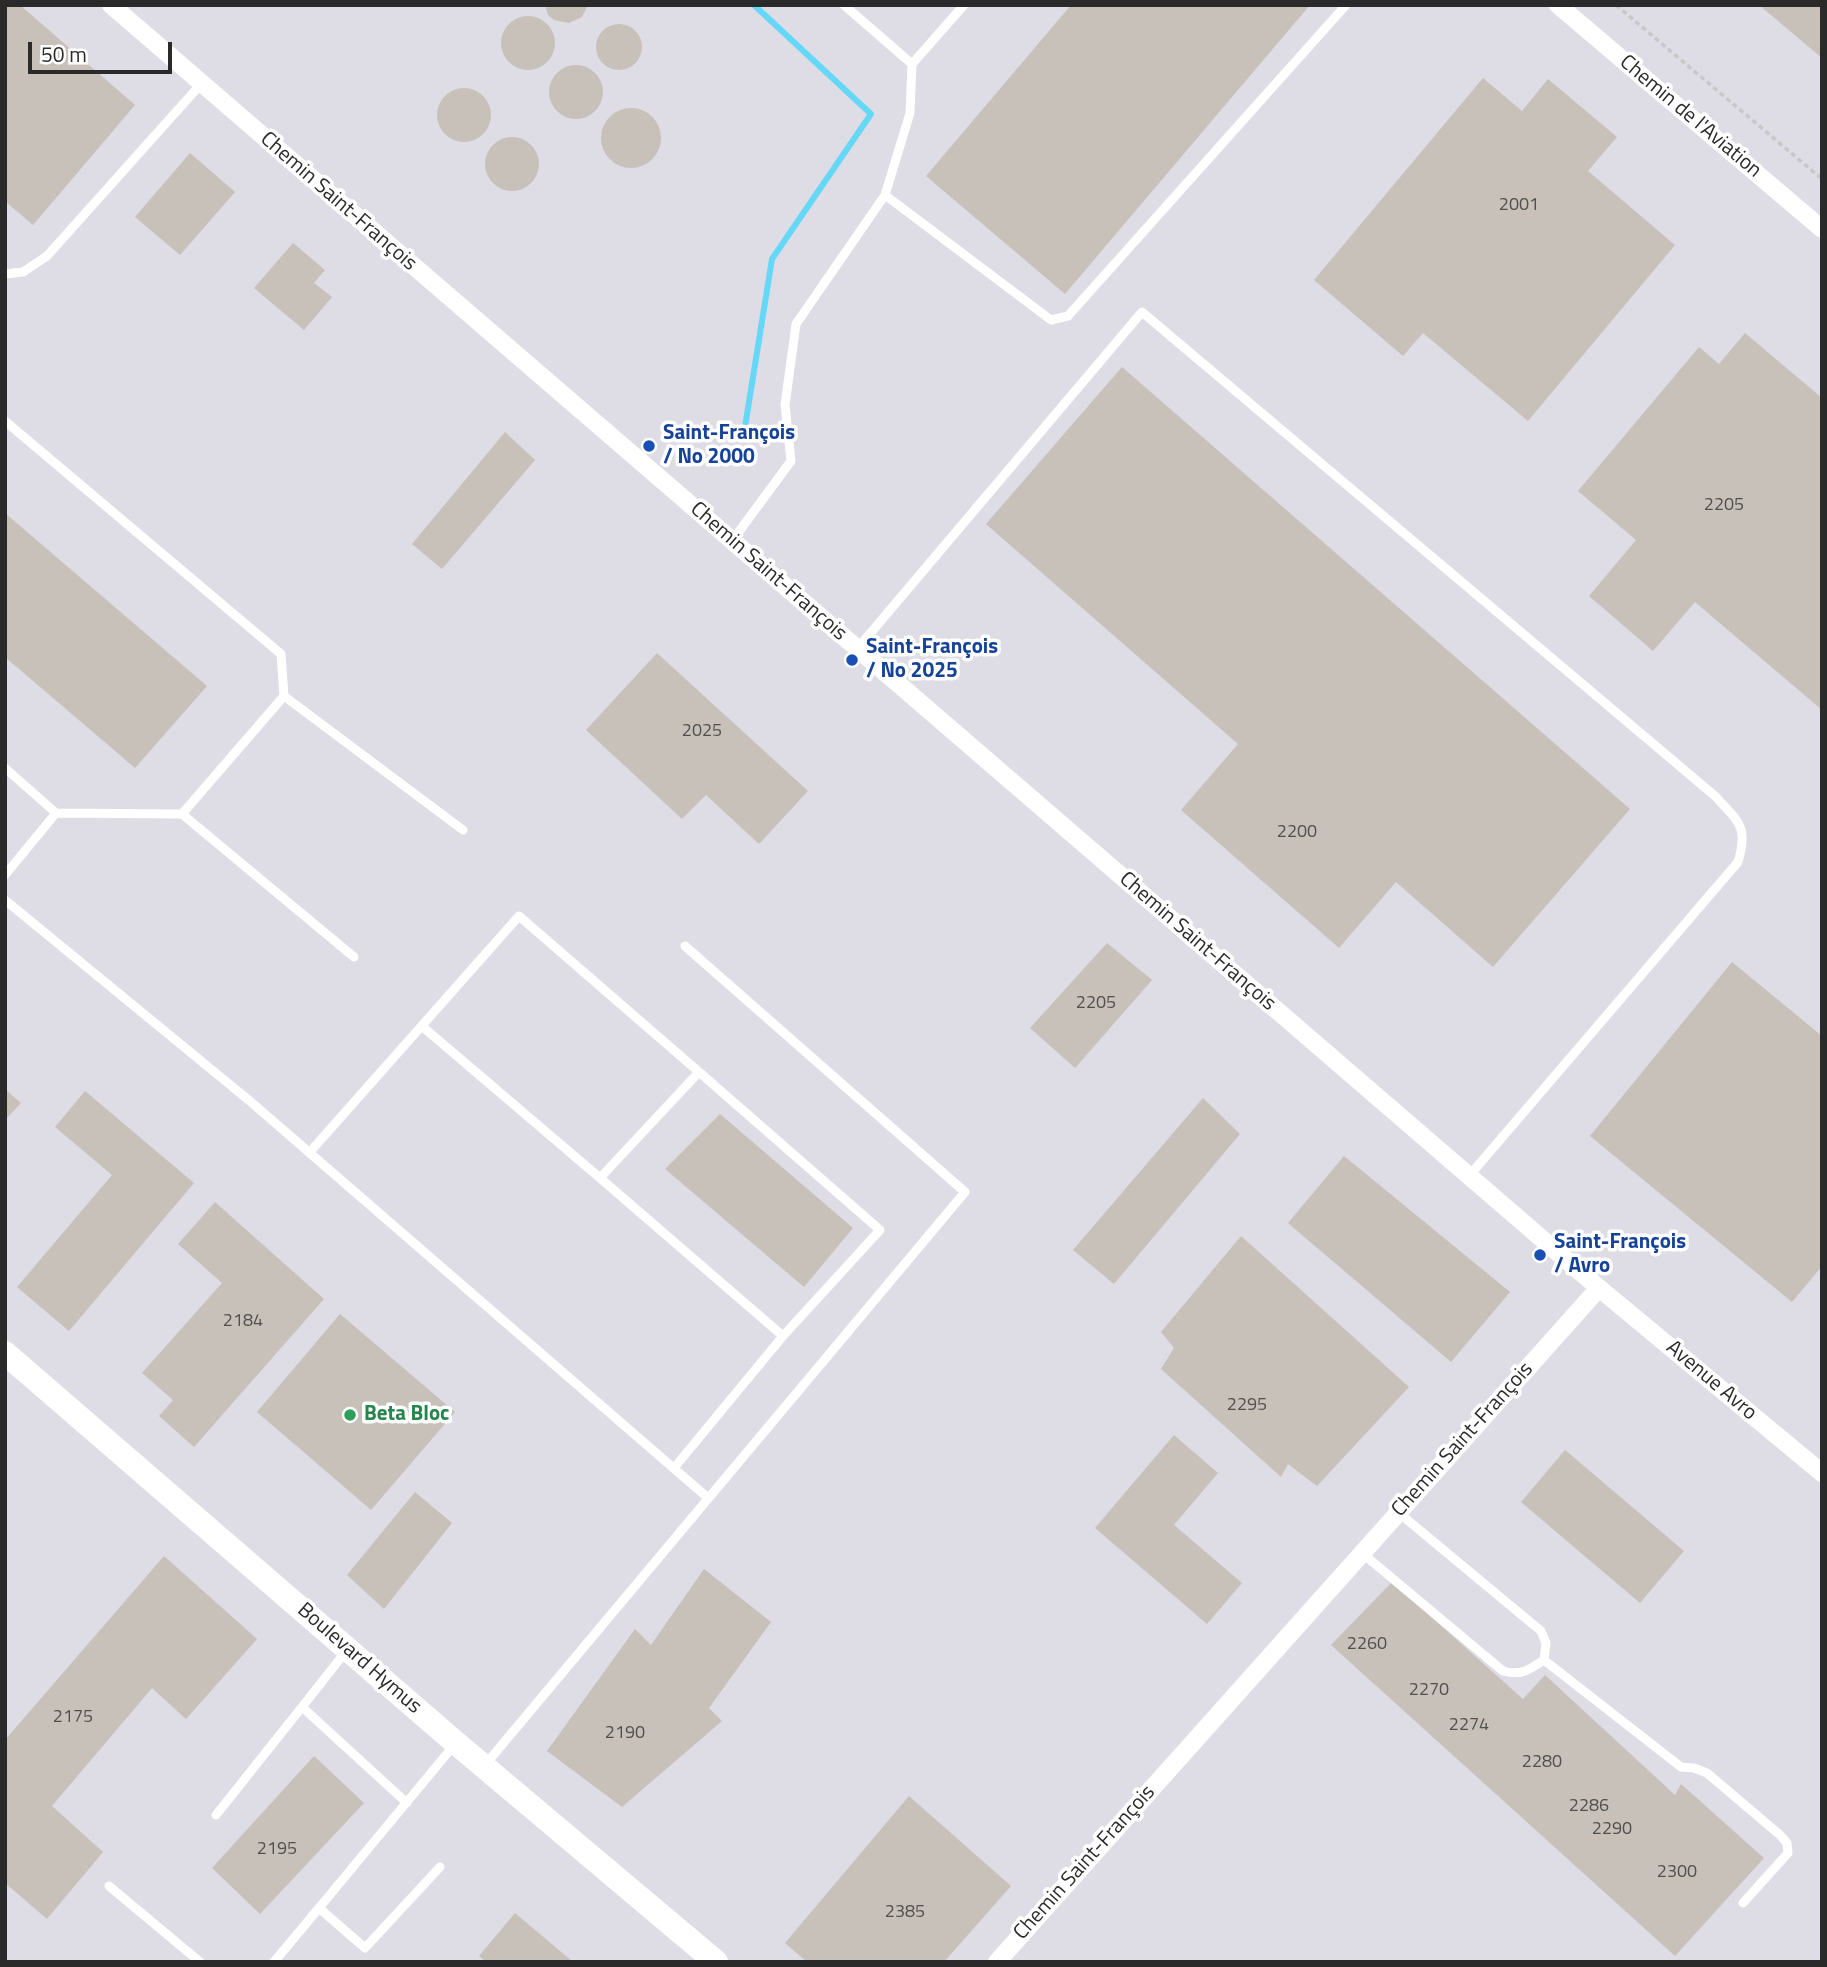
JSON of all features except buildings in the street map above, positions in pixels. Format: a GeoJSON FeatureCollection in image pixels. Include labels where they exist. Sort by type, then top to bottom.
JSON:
{"type":"FeatureCollection","features":[{"type":"Feature","properties":{"kind":"street","name":"Chemin Saint-François"},"geometry":{"type":"LineString","coordinates":[[111,5],[1599,1288],[997,1962]]}},
{"type":"Feature","properties":{"kind":"street","name":"Chemin de l'Aviation"},"geometry":{"type":"LineString","coordinates":[[1558,5],[1822,229]]}},
{"type":"Feature","properties":{"kind":"street","name":"Avenue Avro"},"geometry":{"type":"LineString","coordinates":[[1599,1288],[1822,1473]]}},
{"type":"Feature","properties":{"kind":"street","name":"Boulevard Hymus"},"geometry":{"type":"LineString","coordinates":[[5,1353],[456,1743],[716,1962]]}},
{"type":"Feature","properties":{"kind":"lane"},"geometry":{"type":"LineString","coordinates":[[844,5],[912,64]]}},
{"type":"Feature","properties":{"kind":"lane"},"geometry":{"type":"LineString","coordinates":[[732,541],[790,461],[785,405],[796,324],[885,195],[910,113],[912,64],[964,5]]}},
{"type":"Feature","properties":{"kind":"lane"},"geometry":{"type":"LineString","coordinates":[[885,195],[1051,320],[1068,316],[1346,5]]}},
{"type":"Feature","properties":{"kind":"lane"},"geometry":{"type":"LineString","coordinates":[[5,274],[23,272],[47,256],[201,84]]}},
{"type":"Feature","properties":{"kind":"lane"},"geometry":{"type":"LineString","coordinates":[[857,649],[1142,312],[1715,796],[1739,822],[1745,841],[1738,862],[1469,1176]]}},
{"type":"Feature","properties":{"kind":"lane"},"geometry":{"type":"LineString","coordinates":[[5,421],[281,654],[284,696],[182,814]]}},
{"type":"Feature","properties":{"kind":"lane"},"geometry":{"type":"LineString","coordinates":[[284,696],[463,830]]}},
{"type":"Feature","properties":{"kind":"lane"},"geometry":{"type":"LineString","coordinates":[[5,768],[57,813],[182,814],[354,957]]}},
{"type":"Feature","properties":{"kind":"lane"},"geometry":{"type":"LineString","coordinates":[[5,875],[57,813]]}},
{"type":"Feature","properties":{"kind":"lane"},"geometry":{"type":"LineString","coordinates":[[5,900],[309,1153],[708,1498]]}},
{"type":"Feature","properties":{"kind":"lane"},"geometry":{"type":"LineString","coordinates":[[309,1153],[519,916],[880,1230],[783,1336],[674,1468]]}},
{"type":"Feature","properties":{"kind":"lane"},"geometry":{"type":"LineString","coordinates":[[484,1766],[965,1192],[685,946]]}},
{"type":"Feature","properties":{"kind":"lane"},"geometry":{"type":"LineString","coordinates":[[423,1027],[783,1336]]}},
{"type":"Feature","properties":{"kind":"lane"},"geometry":{"type":"LineString","coordinates":[[600,1178],[699,1072]]}},
{"type":"Feature","properties":{"kind":"lane"},"geometry":{"type":"LineString","coordinates":[[1362,1553],[1503,1671],[1515,1674],[1528,1671],[1544,1660],[1546,1643],[1541,1631],[1399,1513]]}},
{"type":"Feature","properties":{"kind":"lane"},"geometry":{"type":"LineString","coordinates":[[216,1815],[348,1649]]}},
{"type":"Feature","properties":{"kind":"lane"},"geometry":{"type":"LineString","coordinates":[[1544,1660],[1681,1767],[1707,1773],[1787,1843],[1788,1853],[1743,1903]]}},
{"type":"Feature","properties":{"kind":"lane"},"geometry":{"type":"LineString","coordinates":[[302,1707],[407,1803]]}},
{"type":"Feature","properties":{"kind":"lane"},"geometry":{"type":"LineString","coordinates":[[274,1962],[456,1743]]}},
{"type":"Feature","properties":{"kind":"lane"},"geometry":{"type":"LineString","coordinates":[[319,1908],[365,1948],[440,1867]]}},
{"type":"Feature","properties":{"kind":"lane"},"geometry":{"type":"LineString","coordinates":[[109,1886],[200,1962]]}},
{"type":"Feature","properties":{"kind":"path","name":"Chemin de l'Aviation"},"geometry":{"type":"LineString","coordinates":[[1616,5],[1822,179]]}},
{"type":"Feature","properties":{"kind":"shaded area"},"geometry":{"type":"Polygon","coordinates":[[[5,5],[1822,5],[1822,1962],[5,1962],[5,5]]]}},
{"type":"Feature","properties":{"kind":"waterway"},"geometry":{"type":"LineString","coordinates":[[744,433],[772,259],[871,114],[754,5]]}},
{"type":"Feature","properties":{"kind":"place","name":"Saint-François / No 2000"},"geometry":{"type":"Point","coordinates":[649,446]}},
{"type":"Feature","properties":{"kind":"place","name":"Saint-François / No 2025"},"geometry":{"type":"Point","coordinates":[852,660]}},
{"type":"Feature","properties":{"kind":"place","name":"Saint-François / Avro"},"geometry":{"type":"Point","coordinates":[1540,1255]}},
{"type":"Feature","properties":{"kind":"place","name":"Beta Bloc"},"geometry":{"type":"Point","coordinates":[350,1415]}}]}
